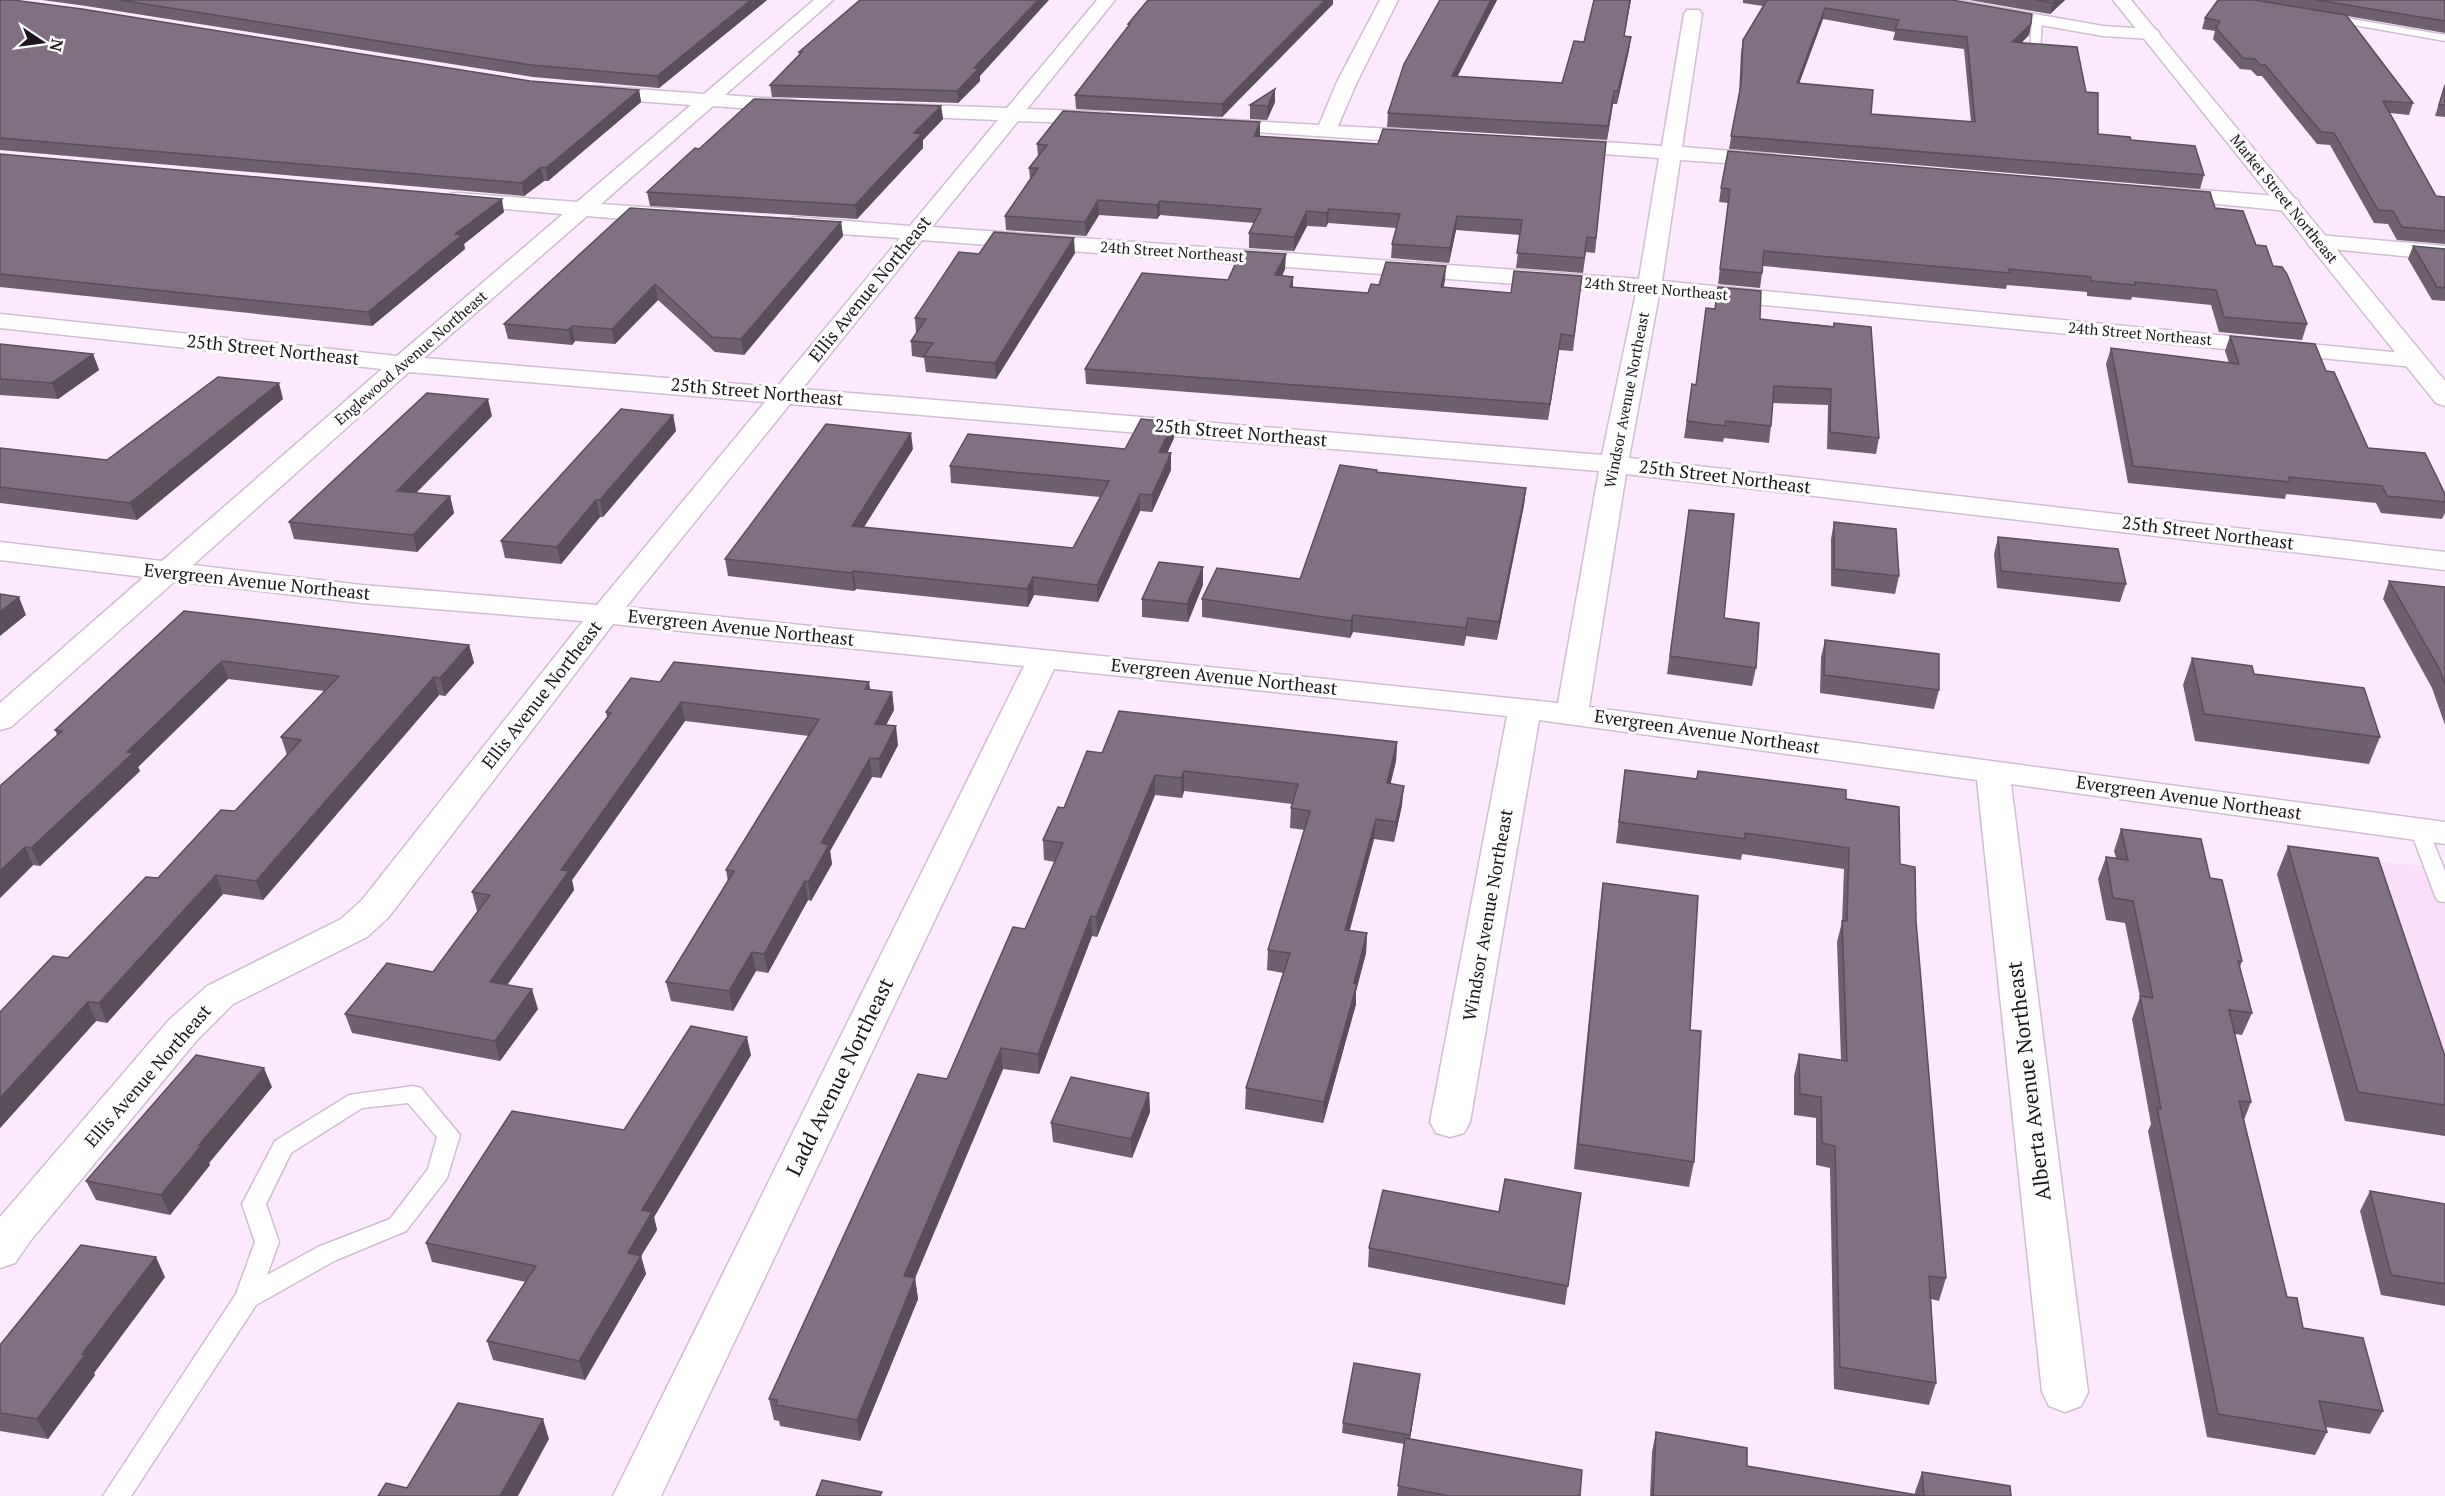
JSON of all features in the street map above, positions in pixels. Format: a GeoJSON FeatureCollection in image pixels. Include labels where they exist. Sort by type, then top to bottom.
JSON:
{"type":"FeatureCollection","features":[{"type":"Feature","properties":{"kind":"street","name":"Englewood Avenue Northeast"},"geometry":{"type":"LineString","coordinates":[[0,720],[403,364],[824,0]]}},
{"type":"Feature","properties":{"kind":"street","name":"Ellis Avenue Northeast"},"geometry":{"type":"LineString","coordinates":[[0,1251],[16,1228],[183,1030],[220,995],[354,928],[375,909],[605,614],[1106,0]]}},
{"type":"Feature","properties":{"kind":"street"},"geometry":{"type":"LineString","coordinates":[[1326,131],[1347,82],[1389,0]]}},
{"type":"Feature","properties":{"kind":"street"},"geometry":{"type":"LineString","coordinates":[[1926,0],[2103,31],[2151,34]]}},
{"type":"Feature","properties":{"kind":"street","name":"Market Street Northeast"},"geometry":{"type":"LineString","coordinates":[[2122,0],[2445,398]]}},
{"type":"Feature","properties":{"kind":"street","name":"Windsor Avenue Northeast"},"geometry":{"type":"LineString","coordinates":[[1572,714],[1614,464],[1649,287],[1693,14]]}},
{"type":"Feature","properties":{"kind":"street"},"geometry":{"type":"LineString","coordinates":[[571,89],[813,108]]}},
{"type":"Feature","properties":{"kind":"street"},"geometry":{"type":"LineString","coordinates":[[882,110],[1013,113],[1129,120]]}},
{"type":"Feature","properties":{"kind":"street"},"geometry":{"type":"LineString","coordinates":[[1198,124],[1445,138]]}},
{"type":"Feature","properties":{"kind":"street"},"geometry":{"type":"LineString","coordinates":[[1540,144],[1789,161]]}},
{"type":"Feature","properties":{"kind":"street"},"geometry":{"type":"LineString","coordinates":[[2153,192],[2289,204]]}},
{"type":"Feature","properties":{"kind":"street"},"geometry":{"type":"LineString","coordinates":[[440,197],[690,217]]}},
{"type":"Feature","properties":{"kind":"street","name":"24th Street Northeast"},"geometry":{"type":"LineString","coordinates":[[773,223],[1649,287],[2414,360]]}},
{"type":"Feature","properties":{"kind":"street"},"geometry":{"type":"LineString","coordinates":[[2319,242],[2445,253]]}},
{"type":"Feature","properties":{"kind":"street","name":"25th Street Northeast"},"geometry":{"type":"LineString","coordinates":[[0,321],[403,364],[1614,464],[2445,561]]}},
{"type":"Feature","properties":{"kind":"street","name":"Evergreen Avenue Northeast"},"geometry":{"type":"LineString","coordinates":[[0,551],[362,594],[605,614],[1526,708],[2432,831]]}},
{"type":"Feature","properties":{"kind":"street","name":"Ladd Avenue Northeast"},"geometry":{"type":"LineString","coordinates":[[637,1496],[1044,658]]}},
{"type":"Feature","properties":{"kind":"street","name":"Windsor Avenue Northeast"},"geometry":{"type":"LineString","coordinates":[[1450,1122],[1526,708]]}},
{"type":"Feature","properties":{"kind":"street","name":"Alberta Avenue Northeast"},"geometry":{"type":"LineString","coordinates":[[1993,771],[2065,1392]]}},
{"type":"Feature","properties":{"kind":"lane"},"geometry":{"type":"LineString","coordinates":[[2315,16],[2445,38]]}},
{"type":"Feature","properties":{"kind":"lane"},"geometry":{"type":"LineString","coordinates":[[2035,52],[2037,19]]}},
{"type":"Feature","properties":{"kind":"lane"},"geometry":{"type":"LineString","coordinates":[[2432,831],[2445,896]]}},
{"type":"Feature","properties":{"kind":"lane"},"geometry":{"type":"LineString","coordinates":[[117,1496],[247,1298],[267,1242],[254,1204],[283,1148],[357,1101],[413,1094],[449,1135],[439,1172],[398,1225],[326,1254],[247,1298]]}},
{"type":"Feature","properties":{"kind":"shaded area"},"geometry":{"type":"Polygon","coordinates":[[[2361,861],[2445,867],[2445,1058],[2361,861]]]}},
{"type":"Feature","properties":{"kind":"building"},"geometry":{"type":"Polygon","coordinates":[[[0,0],[82,9],[530,81],[639,90],[546,168],[541,167],[522,183],[0,138],[0,0]]]}},
{"type":"Feature","properties":{"kind":"building"},"geometry":{"type":"Polygon","coordinates":[[[119,0],[751,0],[657,76],[531,65],[119,0]]]}},
{"type":"Feature","properties":{"kind":"building"},"geometry":{"type":"Polygon","coordinates":[[[860,0],[1038,0],[974,68],[979,68],[957,91],[770,85],[802,52],[799,52],[860,0]]]}},
{"type":"Feature","properties":{"kind":"building"},"geometry":{"type":"Polygon","coordinates":[[[1148,0],[1325,0],[1222,104],[1075,95],[1148,0]]]}},
{"type":"Feature","properties":{"kind":"building"},"geometry":{"type":"Polygon","coordinates":[[[1440,0],[1491,0],[1452,76],[1562,83],[1574,41],[1584,42],[1594,0],[1630,0],[1624,36],[1631,37],[1618,91],[1614,91],[1608,126],[1388,113],[1404,64],[1440,0]]]}},
{"type":"Feature","properties":{"kind":"building"},"geometry":{"type":"Polygon","coordinates":[[[1767,0],[1952,0],[2032,14],[2031,24],[2012,42],[2077,47],[2086,92],[2098,93],[2098,134],[2130,137],[2131,140],[2195,146],[2204,175],[1731,136],[1741,85],[1743,40],[1767,0]],[[1825,8],[1797,83],[1873,90],[1871,114],[1975,122],[1967,37],[1895,29],[1899,20],[1825,8]]]}},
{"type":"Feature","properties":{"kind":"building"},"geometry":{"type":"Polygon","coordinates":[[[2036,0],[2056,0],[2053,3],[2036,0]]]}},
{"type":"Feature","properties":{"kind":"building"},"geometry":{"type":"Polygon","coordinates":[[[2218,0],[2254,0],[2346,15],[2413,103],[2383,101],[2436,196],[2445,197],[2445,231],[2402,227],[2393,211],[2378,210],[2334,133],[2321,132],[2265,65],[2260,65],[2255,59],[2243,58],[2216,28],[2220,21],[2205,18],[2218,0]]]}},
{"type":"Feature","properties":{"kind":"building"},"geometry":{"type":"Polygon","coordinates":[[[2316,0],[2445,0],[2445,21],[2316,0]]]}},
{"type":"Feature","properties":{"kind":"building"},"geometry":{"type":"Polygon","coordinates":[[[2445,85],[2445,105],[2439,105],[2445,85]]]}},
{"type":"Feature","properties":{"kind":"building"},"geometry":{"type":"Polygon","coordinates":[[[1275,89],[1268,106],[1250,105],[1275,89]]]}},
{"type":"Feature","properties":{"kind":"building"},"geometry":{"type":"Polygon","coordinates":[[[754,99],[941,106],[914,133],[922,134],[855,205],[647,192],[754,99]]]}},
{"type":"Feature","properties":{"kind":"building"},"geometry":{"type":"Polygon","coordinates":[[[1063,111],[1260,122],[1254,136],[1378,144],[1383,129],[1606,142],[1596,238],[1587,237],[1584,258],[1517,253],[1522,220],[1457,216],[1450,248],[1392,244],[1400,214],[1329,209],[1327,213],[1307,211],[1294,237],[1249,233],[1261,209],[1160,201],[1157,205],[1098,200],[1085,222],[1005,216],[1038,168],[1029,168],[1047,145],[1037,144],[1063,111]]]}},
{"type":"Feature","properties":{"kind":"building"},"geometry":{"type":"Polygon","coordinates":[[[1728,151],[2210,192],[2215,208],[2243,211],[2256,245],[2266,246],[2273,266],[2282,267],[2287,274],[2307,324],[2224,317],[2216,290],[2135,282],[2135,285],[2091,281],[2091,277],[2009,269],[2010,273],[1764,251],[1762,273],[1720,269],[1730,189],[1721,188],[1728,151]]]}},
{"type":"Feature","properties":{"kind":"building"},"geometry":{"type":"Polygon","coordinates":[[[0,154],[502,199],[455,234],[462,235],[368,312],[0,274],[0,154]]]}},
{"type":"Feature","properties":{"kind":"building"},"geometry":{"type":"Polygon","coordinates":[[[630,208],[841,222],[741,339],[712,337],[655,284],[612,329],[572,326],[568,330],[504,324],[630,208]]]}},
{"type":"Feature","properties":{"kind":"building"},"geometry":{"type":"Polygon","coordinates":[[[994,232],[1074,238],[995,363],[924,356],[933,343],[911,341],[926,319],[915,318],[959,252],[979,254],[994,232]]]}},
{"type":"Feature","properties":{"kind":"building"},"geometry":{"type":"Polygon","coordinates":[[[2413,246],[2445,249],[2445,288],[2437,287],[2413,246]]]}},
{"type":"Feature","properties":{"kind":"building"},"geometry":{"type":"Polygon","coordinates":[[[1241,251],[1286,254],[1275,275],[1293,277],[1290,287],[1368,293],[1371,284],[1379,285],[1386,262],[1446,266],[1441,287],[1511,293],[1514,271],[1582,276],[1574,336],[1561,334],[1550,404],[1085,369],[1142,273],[1228,280],[1241,251]]]}},
{"type":"Feature","properties":{"kind":"building"},"geometry":{"type":"Polygon","coordinates":[[[1718,287],[1761,291],[1760,319],[1834,327],[1834,323],[1871,327],[1879,438],[1830,432],[1831,389],[1774,386],[1771,426],[1726,421],[1725,426],[1687,421],[1692,384],[1696,385],[1706,308],[1715,309],[1718,287]]]}},
{"type":"Feature","properties":{"kind":"building"},"geometry":{"type":"Polygon","coordinates":[[[2230,336],[2315,344],[2326,371],[2334,372],[2368,448],[2425,453],[2445,494],[2445,502],[2387,496],[2382,486],[2289,477],[2290,482],[2133,466],[2111,348],[2239,364],[2230,336]]]}},
{"type":"Feature","properties":{"kind":"building"},"geometry":{"type":"Polygon","coordinates":[[[0,344],[93,354],[52,383],[0,379],[0,344]]]}},
{"type":"Feature","properties":{"kind":"building"},"geometry":{"type":"Polygon","coordinates":[[[218,377],[279,383],[130,503],[0,487],[0,448],[107,460],[218,377]]]}},
{"type":"Feature","properties":{"kind":"building"},"geometry":{"type":"Polygon","coordinates":[[[427,393],[488,399],[397,491],[450,496],[413,535],[289,522],[427,393]]]}},
{"type":"Feature","properties":{"kind":"building"},"geometry":{"type":"Polygon","coordinates":[[[621,409],[673,415],[557,547],[501,541],[621,409]]]}},
{"type":"Feature","properties":{"kind":"building"},"geometry":{"type":"Polygon","coordinates":[[[1141,419],[1174,422],[1159,452],[1171,453],[1152,495],[1140,494],[1097,585],[1033,577],[1027,589],[725,559],[826,424],[911,433],[852,526],[1073,548],[1109,481],[950,466],[968,434],[1125,449],[1141,419]]]}},
{"type":"Feature","properties":{"kind":"building"},"geometry":{"type":"Polygon","coordinates":[[[1340,465],[1377,470],[1376,472],[1526,488],[1499,622],[1468,618],[1466,628],[1353,615],[1351,621],[1202,599],[1217,568],[1300,579],[1340,465]]]}},
{"type":"Feature","properties":{"kind":"building"},"geometry":{"type":"Polygon","coordinates":[[[1689,510],[1734,514],[1724,618],[1759,623],[1756,668],[1670,656],[1689,510]]]}},
{"type":"Feature","properties":{"kind":"building"},"geometry":{"type":"Polygon","coordinates":[[[1834,522],[1896,529],[1899,576],[1834,569],[1834,522]]]}},
{"type":"Feature","properties":{"kind":"building"},"geometry":{"type":"Polygon","coordinates":[[[1998,537],[2118,549],[2126,584],[2001,571],[1998,537]]]}},
{"type":"Feature","properties":{"kind":"building"},"geometry":{"type":"Polygon","coordinates":[[[1159,562],[1203,567],[1187,604],[1142,599],[1159,562]]]}},
{"type":"Feature","properties":{"kind":"building"},"geometry":{"type":"Polygon","coordinates":[[[2389,581],[2445,587],[2445,685],[2440,670],[2389,581]]]}},
{"type":"Feature","properties":{"kind":"building"},"geometry":{"type":"Polygon","coordinates":[[[0,594],[19,597],[0,612],[0,594]]]}},
{"type":"Feature","properties":{"kind":"building"},"geometry":{"type":"Polygon","coordinates":[[[184,611],[469,645],[440,678],[434,677],[256,881],[216,875],[99,1003],[88,1002],[0,1098],[0,1012],[53,956],[68,958],[146,877],[158,878],[221,810],[235,811],[301,740],[281,737],[339,676],[222,661],[127,752],[133,753],[31,848],[25,847],[0,871],[0,786],[62,731],[55,730],[184,611]]]}},
{"type":"Feature","properties":{"kind":"building"},"geometry":{"type":"Polygon","coordinates":[[[1825,640],[1939,654],[1939,690],[1824,675],[1825,640]]]}},
{"type":"Feature","properties":{"kind":"building"},"geometry":{"type":"Polygon","coordinates":[[[2192,658],[2252,666],[2254,674],[2364,688],[2380,737],[2204,714],[2192,658]]]}},
{"type":"Feature","properties":{"kind":"building"},"geometry":{"type":"Polygon","coordinates":[[[674,662],[869,682],[865,689],[892,692],[875,724],[896,726],[879,759],[870,758],[821,843],[829,845],[808,882],[805,881],[764,954],[752,952],[729,991],[666,982],[734,871],[726,870],[819,719],[681,702],[561,870],[569,871],[490,982],[532,989],[495,1041],[345,1014],[387,963],[433,972],[490,895],[472,892],[611,713],[606,712],[631,678],[660,682],[674,662]]]}},
{"type":"Feature","properties":{"kind":"building"},"geometry":{"type":"Polygon","coordinates":[[[1119,711],[1397,742],[1387,783],[1404,786],[1396,822],[1376,819],[1345,930],[1367,933],[1354,983],[1357,984],[1324,1102],[1246,1088],[1290,953],[1268,950],[1310,811],[1291,808],[1298,784],[1184,771],[1181,778],[1155,775],[1096,917],[1091,916],[1038,1054],[1001,1048],[904,1276],[915,1278],[857,1420],[776,1405],[777,1400],[769,1399],[918,1074],[947,1079],[1013,927],[1025,929],[1063,843],[1043,840],[1058,807],[1064,808],[1087,751],[1102,753],[1119,711]]]}},
{"type":"Feature","properties":{"kind":"building"},"geometry":{"type":"Polygon","coordinates":[[[1625,770],[1697,779],[1698,771],[1846,790],[1846,799],[1899,807],[1900,864],[1915,867],[1916,921],[1946,1278],[1929,1276],[1936,1383],[1840,1367],[1835,1146],[1822,1143],[1821,1097],[1800,1094],[1799,1054],[1847,1061],[1842,921],[1847,921],[1849,848],[1745,833],[1745,839],[1619,822],[1625,770]]]}},
{"type":"Feature","properties":{"kind":"building"},"geometry":{"type":"Polygon","coordinates":[[[2121,829],[2201,839],[2210,878],[2222,880],[2242,961],[2238,961],[2252,1013],[2229,1010],[2251,1102],[2239,1101],[2287,1297],[2297,1298],[2303,1328],[2363,1338],[2383,1411],[2319,1401],[2327,1432],[2218,1414],[2157,1108],[2161,1109],[2140,996],[2153,998],[2133,901],[2113,898],[2106,857],[2128,860],[2121,829]]]}},
{"type":"Feature","properties":{"kind":"building"},"geometry":{"type":"Polygon","coordinates":[[[2288,846],[2378,858],[2445,1056],[2445,1105],[2358,1092],[2288,846]]]}},
{"type":"Feature","properties":{"kind":"building"},"geometry":{"type":"Polygon","coordinates":[[[1603,883],[1698,896],[1690,1030],[1701,1031],[1694,1162],[1578,1144],[1603,883]]]}},
{"type":"Feature","properties":{"kind":"building"},"geometry":{"type":"Polygon","coordinates":[[[691,1026],[747,1037],[642,1210],[652,1212],[628,1253],[641,1256],[579,1361],[487,1341],[536,1266],[426,1243],[512,1111],[624,1130],[691,1026]]]}},
{"type":"Feature","properties":{"kind":"building"},"geometry":{"type":"Polygon","coordinates":[[[196,1055],[264,1068],[199,1145],[201,1146],[161,1195],[86,1181],[196,1055]]]}},
{"type":"Feature","properties":{"kind":"building"},"geometry":{"type":"Polygon","coordinates":[[[1071,1077],[1149,1093],[1131,1139],[1051,1123],[1071,1077]]]}},
{"type":"Feature","properties":{"kind":"building"},"geometry":{"type":"Polygon","coordinates":[[[1505,1179],[1581,1193],[1568,1286],[1369,1248],[1383,1190],[1499,1212],[1505,1179]]]}},
{"type":"Feature","properties":{"kind":"building"},"geometry":{"type":"Polygon","coordinates":[[[2370,1191],[2445,1204],[2445,1284],[2391,1275],[2370,1191]]]}},
{"type":"Feature","properties":{"kind":"building"},"geometry":{"type":"Polygon","coordinates":[[[81,1245],[156,1257],[82,1354],[85,1355],[37,1419],[0,1413],[0,1345],[81,1245]]]}},
{"type":"Feature","properties":{"kind":"building"},"geometry":{"type":"Polygon","coordinates":[[[1354,1363],[1420,1374],[1410,1435],[1343,1423],[1354,1363]]]}},
{"type":"Feature","properties":{"kind":"building"},"geometry":{"type":"Polygon","coordinates":[[[458,1403],[543,1419],[500,1496],[378,1496],[386,1483],[407,1488],[458,1403]]]}},
{"type":"Feature","properties":{"kind":"building"},"geometry":{"type":"Polygon","coordinates":[[[1656,1432],[1747,1448],[1747,1466],[1923,1496],[1653,1496],[1656,1432]]]}},
{"type":"Feature","properties":{"kind":"building"},"geometry":{"type":"Polygon","coordinates":[[[1405,1438],[1582,1470],[1580,1496],[1449,1496],[1398,1486],[1405,1438]]]}},
{"type":"Feature","properties":{"kind":"building"},"geometry":{"type":"Polygon","coordinates":[[[1922,1472],[2010,1486],[2011,1496],[1924,1496],[1922,1472]]]}},
{"type":"Feature","properties":{"kind":"building"},"geometry":{"type":"Polygon","coordinates":[[[822,1480],[882,1492],[880,1496],[816,1496],[822,1480]]]}}]}
